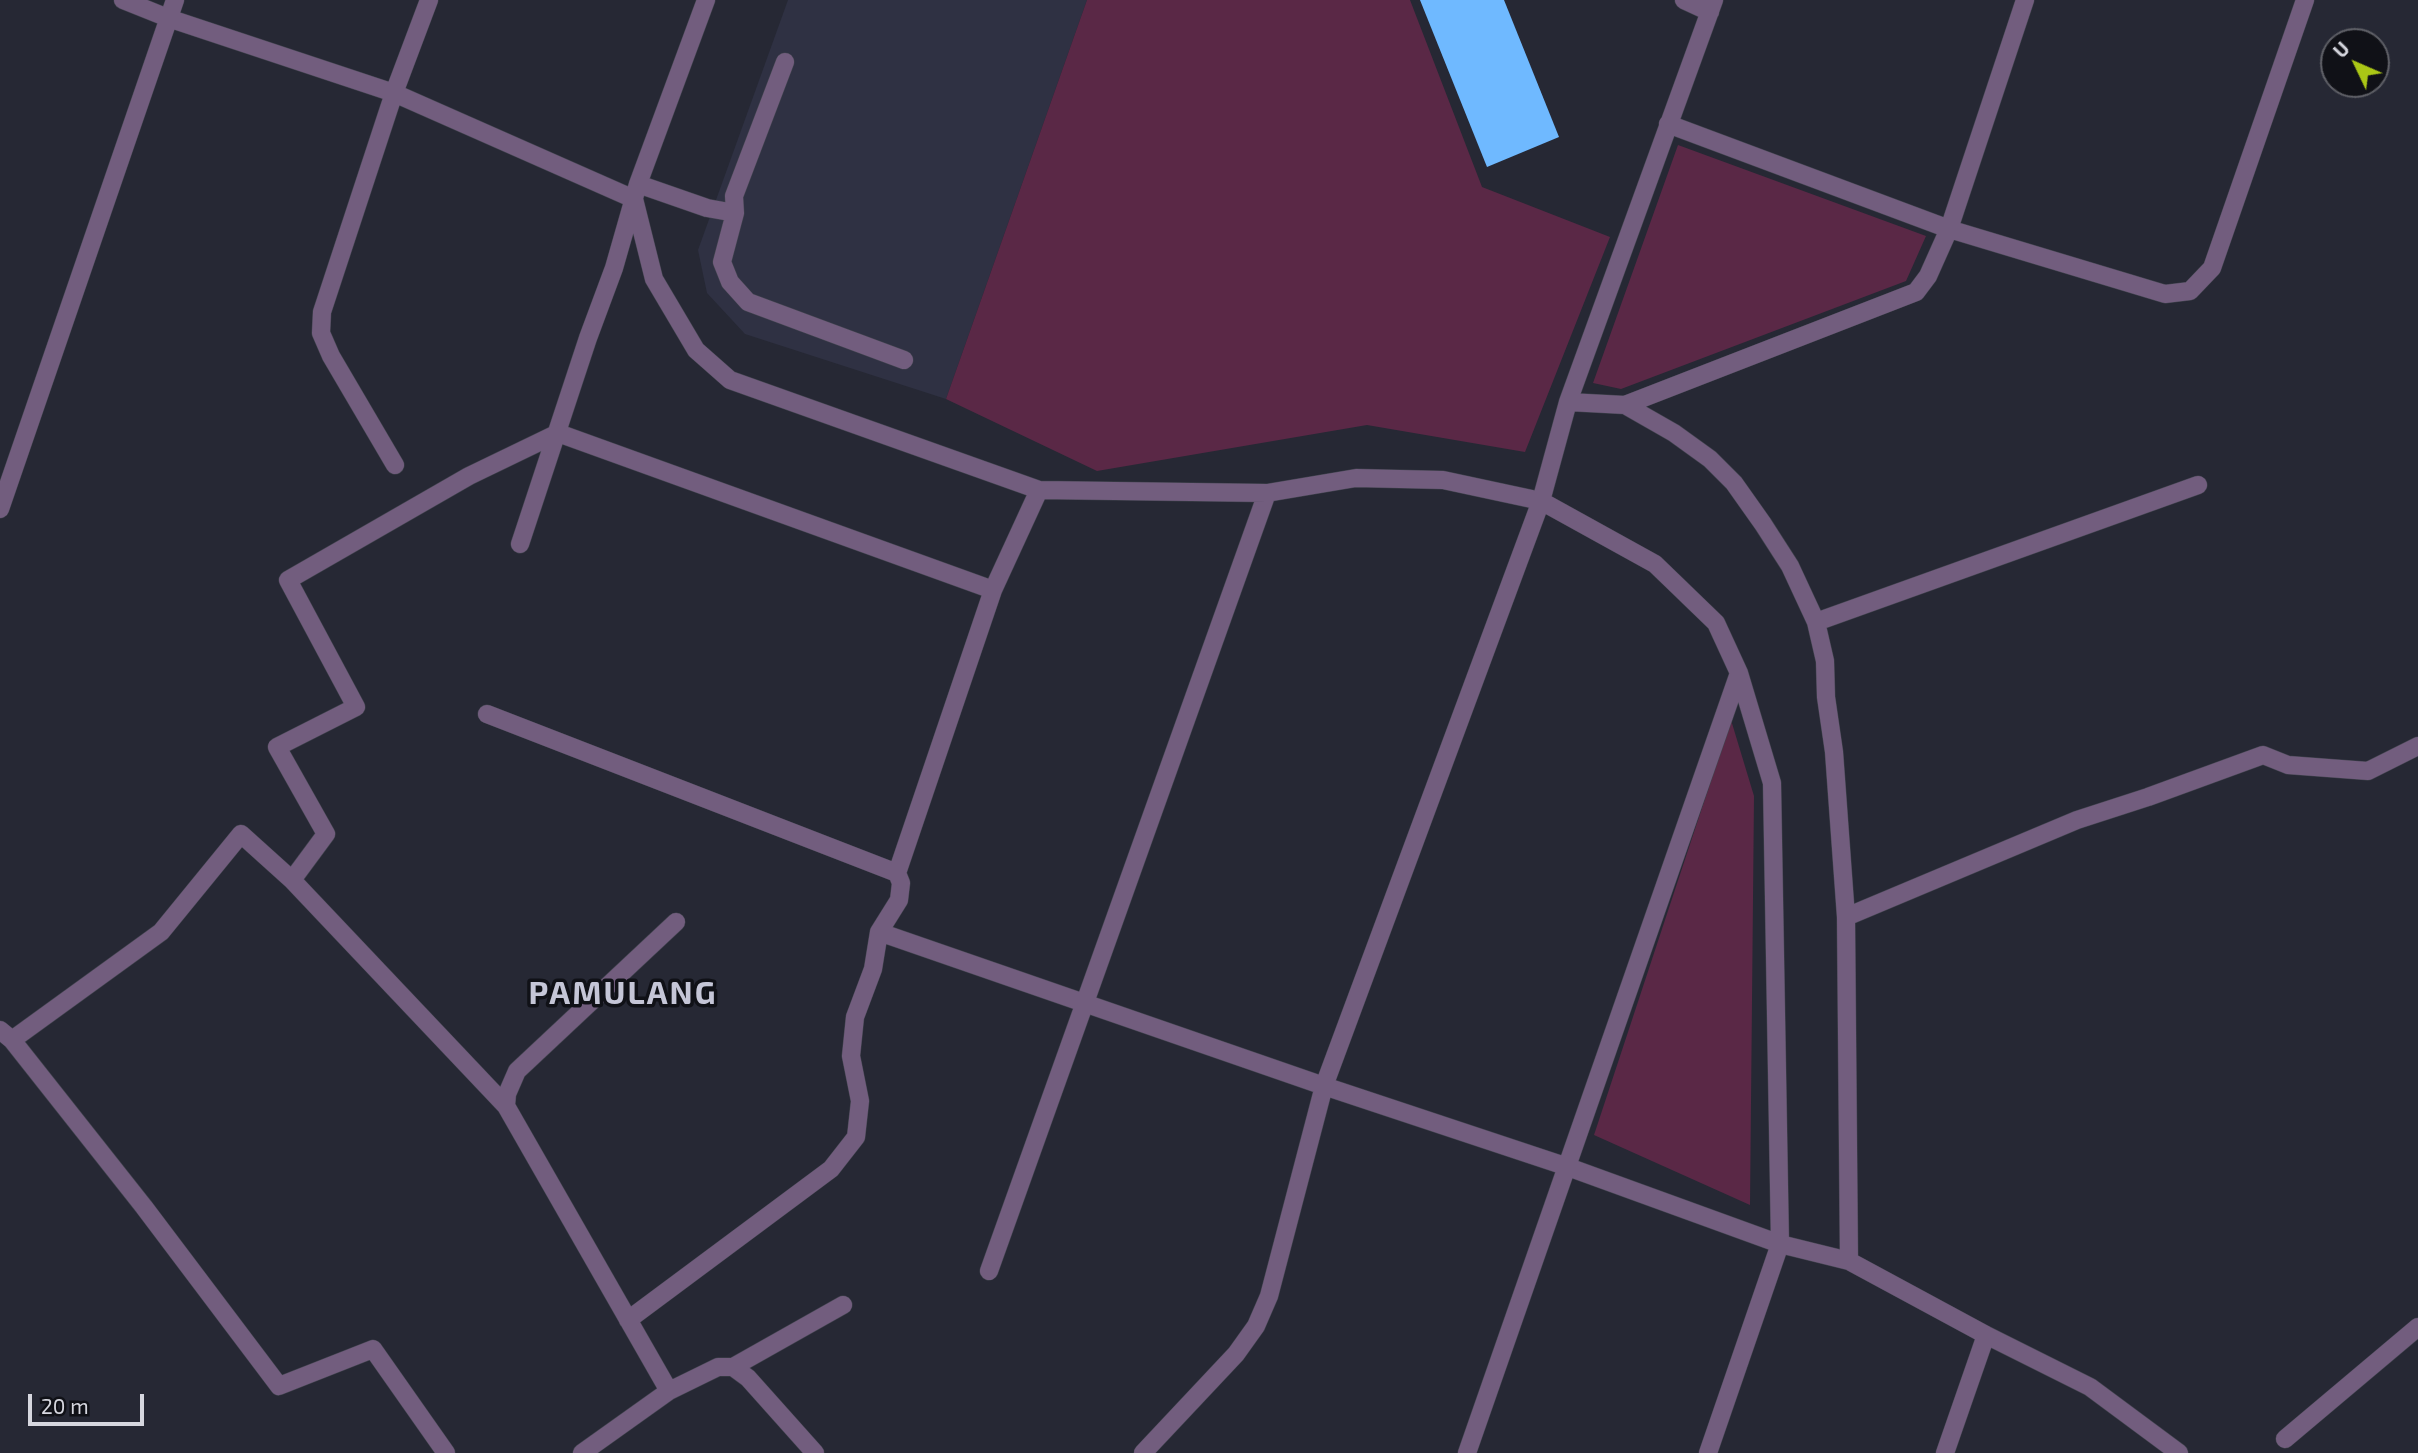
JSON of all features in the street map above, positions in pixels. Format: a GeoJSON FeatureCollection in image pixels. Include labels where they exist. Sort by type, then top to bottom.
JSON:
{"type":"FeatureCollection","features":[{"type":"Feature","properties":{"kind":"street"},"geometry":{"type":"LineString","coordinates":[[122,0],[394,93],[636,191],[665,193],[707,208],[735,213]]}},
{"type":"Feature","properties":{"kind":"street"},"geometry":{"type":"LineString","coordinates":[[0,509],[175,0]]}},
{"type":"Feature","properties":{"kind":"street"},"geometry":{"type":"LineString","coordinates":[[395,465],[331,356],[321,333],[322,312],[394,93],[429,0]]}},
{"type":"Feature","properties":{"kind":"street"},"geometry":{"type":"LineString","coordinates":[[520,544],[614,268],[636,191],[706,0]]}},
{"type":"Feature","properties":{"kind":"street"},"geometry":{"type":"LineString","coordinates":[[1143,1453],[1236,1354],[1256,1326],[1269,1296],[1324,1086],[1541,501],[1568,402],[1712,6],[1684,0]]}},
{"type":"Feature","properties":{"kind":"street"},"geometry":{"type":"LineString","coordinates":[[1568,402],[1625,405],[1916,292],[1928,276],[1949,229],[2025,0]]}},
{"type":"Feature","properties":{"kind":"street"},"geometry":{"type":"LineString","coordinates":[[1668,124],[1949,229],[2165,294],[2190,291],[2212,268],[2305,0]]}},
{"type":"Feature","properties":{"kind":"street"},"geometry":{"type":"LineString","coordinates":[[785,62],[734,196],[735,213],[722,262],[730,282],[748,302],[904,360]]}},
{"type":"Feature","properties":{"kind":"street"},"geometry":{"type":"LineString","coordinates":[[636,191],[654,279],[696,351],[730,380],[1039,490],[1266,493],[1368,478],[1443,481],[1541,501],[1655,564],[1716,623],[1739,673],[1772,783],[1780,1244],[1708,1453]]}},
{"type":"Feature","properties":{"kind":"street"},"geometry":{"type":"LineString","coordinates":[[1625,405],[1674,433],[1710,459],[1734,482],[1790,566],[1816,622],[1825,661],[1846,916],[1849,1261]]}},
{"type":"Feature","properties":{"kind":"street"},"geometry":{"type":"LineString","coordinates":[[292,880],[326,834],[277,747],[356,707],[289,580],[469,476],[558,433],[993,590]]}},
{"type":"Feature","properties":{"kind":"street"},"geometry":{"type":"LineString","coordinates":[[1816,622],[2198,485]]}},
{"type":"Feature","properties":{"kind":"street"},"geometry":{"type":"LineString","coordinates":[[628,1320],[831,1169],[856,1137],[860,1101],[851,1056],[852,1043],[855,1017],[873,969],[879,932],[899,900],[901,883],[897,873],[993,590],[1039,490]]}},
{"type":"Feature","properties":{"kind":"street"},"geometry":{"type":"LineString","coordinates":[[989,1271],[1266,493]]}},
{"type":"Feature","properties":{"kind":"street"},"geometry":{"type":"LineString","coordinates":[[1467,1453],[1739,673]]}},
{"type":"Feature","properties":{"kind":"street"},"geometry":{"type":"LineString","coordinates":[[487,715],[897,873]]}},
{"type":"Feature","properties":{"kind":"street"},"geometry":{"type":"LineString","coordinates":[[1846,916],[2077,820],[2263,755],[2288,765],[2368,771],[2418,747]]}},
{"type":"Feature","properties":{"kind":"street"},"geometry":{"type":"LineString","coordinates":[[446,1453],[373,1349],[279,1386],[144,1206],[6,1035],[161,932],[241,834],[292,880],[506,1105],[669,1391]]}},
{"type":"Feature","properties":{"kind":"street"},"geometry":{"type":"LineString","coordinates":[[506,1105],[507,1094],[517,1071],[676,922]]}},
{"type":"Feature","properties":{"kind":"street"},"geometry":{"type":"LineString","coordinates":[[879,932],[1324,1086],[1568,1167],[1780,1244],[1849,1261],[1986,1335],[2090,1387],[2171,1451]]}},
{"type":"Feature","properties":{"kind":"street"},"geometry":{"type":"LineString","coordinates":[[582,1453],[669,1391],[718,1367],[733,1367],[843,1305]]}},
{"type":"Feature","properties":{"kind":"street"},"geometry":{"type":"LineString","coordinates":[[2285,1439],[2418,1327]]}},
{"type":"Feature","properties":{"kind":"street"},"geometry":{"type":"LineString","coordinates":[[1945,1453],[1986,1335]]}},
{"type":"Feature","properties":{"kind":"street"},"geometry":{"type":"LineString","coordinates":[[733,1367],[748,1378],[815,1453]]}},
{"type":"Feature","properties":{"kind":"shaded area"},"geometry":{"type":"Polygon","coordinates":[[[788,0],[1087,0],[946,399],[745,334],[707,293],[698,250],[788,0]]]}},
{"type":"Feature","properties":{"kind":"shaded area"},"geometry":{"type":"Polygon","coordinates":[[[1087,0],[1410,0],[1482,187],[1610,237],[1525,452],[1367,425],[1097,471],[946,399],[1087,0]]]}},
{"type":"Feature","properties":{"kind":"shaded area"},"geometry":{"type":"Polygon","coordinates":[[[1678,145],[1926,236],[1906,281],[1621,389],[1593,383],[1678,145]]]}},
{"type":"Feature","properties":{"kind":"shaded area"},"geometry":{"type":"Polygon","coordinates":[[[1731,720],[1754,796],[1750,1205],[1594,1135],[1731,720]]]}},
{"type":"Feature","properties":{"kind":"building"},"geometry":{"type":"Polygon","coordinates":[[[1420,0],[1504,0],[1559,137],[1487,167],[1420,0]]]}},
{"type":"Feature","properties":{"kind":"district","name":"PAMULANG"},"geometry":{"type":"Point","coordinates":[623,993]}}]}
